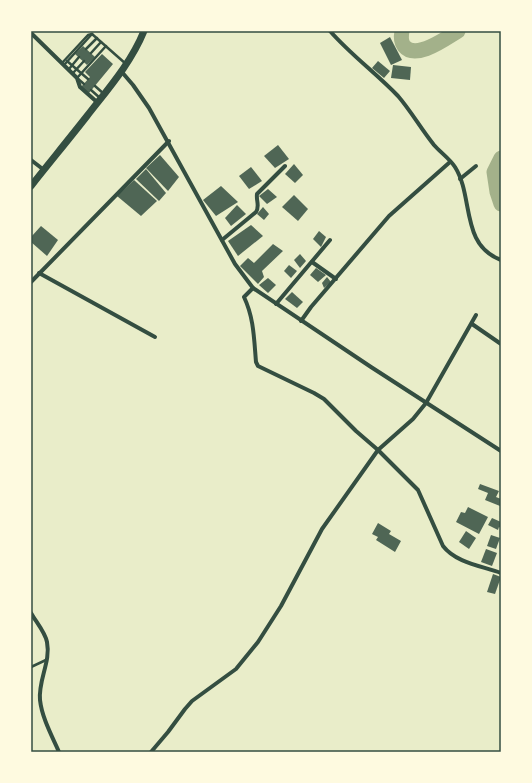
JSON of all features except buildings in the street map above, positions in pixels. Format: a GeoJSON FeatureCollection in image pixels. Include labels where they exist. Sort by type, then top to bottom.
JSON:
{"type":"FeatureCollection","features":[{"type":"Feature","properties":{"kind":"main road"},"geometry":{"type":"LineString","coordinates":[[31,186],[101,99],[126,65],[144,31]]}},
{"type":"Feature","properties":{"kind":"street"},"geometry":{"type":"LineString","coordinates":[[330,31],[344,47],[398,96],[434,144],[455,168],[460,179],[474,235],[489,254],[501,260]]}},
{"type":"Feature","properties":{"kind":"street"},"geometry":{"type":"LineString","coordinates":[[31,34],[65,62],[77,78],[80,87],[101,99]]}},
{"type":"Feature","properties":{"kind":"street"},"geometry":{"type":"LineString","coordinates":[[121,71],[150,108],[235,264],[253,288],[301,321],[501,451]]}},
{"type":"Feature","properties":{"kind":"street"},"geometry":{"type":"LineString","coordinates":[[31,282],[169,141]]}},
{"type":"Feature","properties":{"kind":"street"},"geometry":{"type":"LineString","coordinates":[[31,160],[44,170]]}},
{"type":"Feature","properties":{"kind":"street"},"geometry":{"type":"LineString","coordinates":[[301,321],[311,307],[389,216],[450,162]]}},
{"type":"Feature","properties":{"kind":"street"},"geometry":{"type":"LineString","coordinates":[[222,240],[256,212],[258,209],[258,194],[286,166]]}},
{"type":"Feature","properties":{"kind":"street"},"geometry":{"type":"LineString","coordinates":[[460,179],[476,166]]}},
{"type":"Feature","properties":{"kind":"street"},"geometry":{"type":"LineString","coordinates":[[276,304],[330,240]]}},
{"type":"Feature","properties":{"kind":"street"},"geometry":{"type":"LineString","coordinates":[[312,262],[336,279]]}},
{"type":"Feature","properties":{"kind":"street"},"geometry":{"type":"LineString","coordinates":[[39,274],[155,337]]}},
{"type":"Feature","properties":{"kind":"street"},"geometry":{"type":"LineString","coordinates":[[253,288],[245,295],[253,326],[256,362],[258,366],[314,393],[324,400],[378,450],[418,490],[436,533],[448,552],[458,558],[501,572]]}},
{"type":"Feature","properties":{"kind":"street"},"geometry":{"type":"LineString","coordinates":[[151,752],[168,732],[184,709],[192,701],[236,669],[258,642],[270,625],[322,529],[378,450],[412,419],[426,403],[476,315]]}},
{"type":"Feature","properties":{"kind":"street"},"geometry":{"type":"LineString","coordinates":[[472,324],[501,344]]}},
{"type":"Feature","properties":{"kind":"street"},"geometry":{"type":"LineString","coordinates":[[31,613],[47,642],[47,660],[41,682],[40,700],[46,720],[59,752]]}},
{"type":"Feature","properties":{"kind":"lane"},"geometry":{"type":"LineString","coordinates":[[88,79],[72,65],[65,62],[88,35],[92,34],[126,65]]}},
{"type":"Feature","properties":{"kind":"lane"},"geometry":{"type":"LineString","coordinates":[[86,49],[97,38]]}},
{"type":"Feature","properties":{"kind":"lane"},"geometry":{"type":"LineString","coordinates":[[91,53],[101,42]]}},
{"type":"Feature","properties":{"kind":"lane"},"geometry":{"type":"LineString","coordinates":[[84,84],[77,78],[106,46]]}},
{"type":"Feature","properties":{"kind":"lane"},"geometry":{"type":"LineString","coordinates":[[69,69],[79,57]]}},
{"type":"Feature","properties":{"kind":"lane"},"geometry":{"type":"LineString","coordinates":[[73,73],[84,62]]}},
{"type":"Feature","properties":{"kind":"lane"},"geometry":{"type":"LineString","coordinates":[[95,86],[101,99]]}},
{"type":"Feature","properties":{"kind":"lane"},"geometry":{"type":"LineString","coordinates":[[91,90],[101,99]]}},
{"type":"Feature","properties":{"kind":"lane"},"geometry":{"type":"LineString","coordinates":[[31,667],[47,660]]}},
{"type":"Feature","properties":{"kind":"waterway"},"geometry":{"type":"LineString","coordinates":[[402,31],[402,43],[404,46],[409,50],[416,51],[431,47],[458,31]]}},
{"type":"Feature","properties":{"kind":"waterway"},"geometry":{"type":"LineString","coordinates":[[501,158],[494,172],[497,192],[501,204]]}}]}
